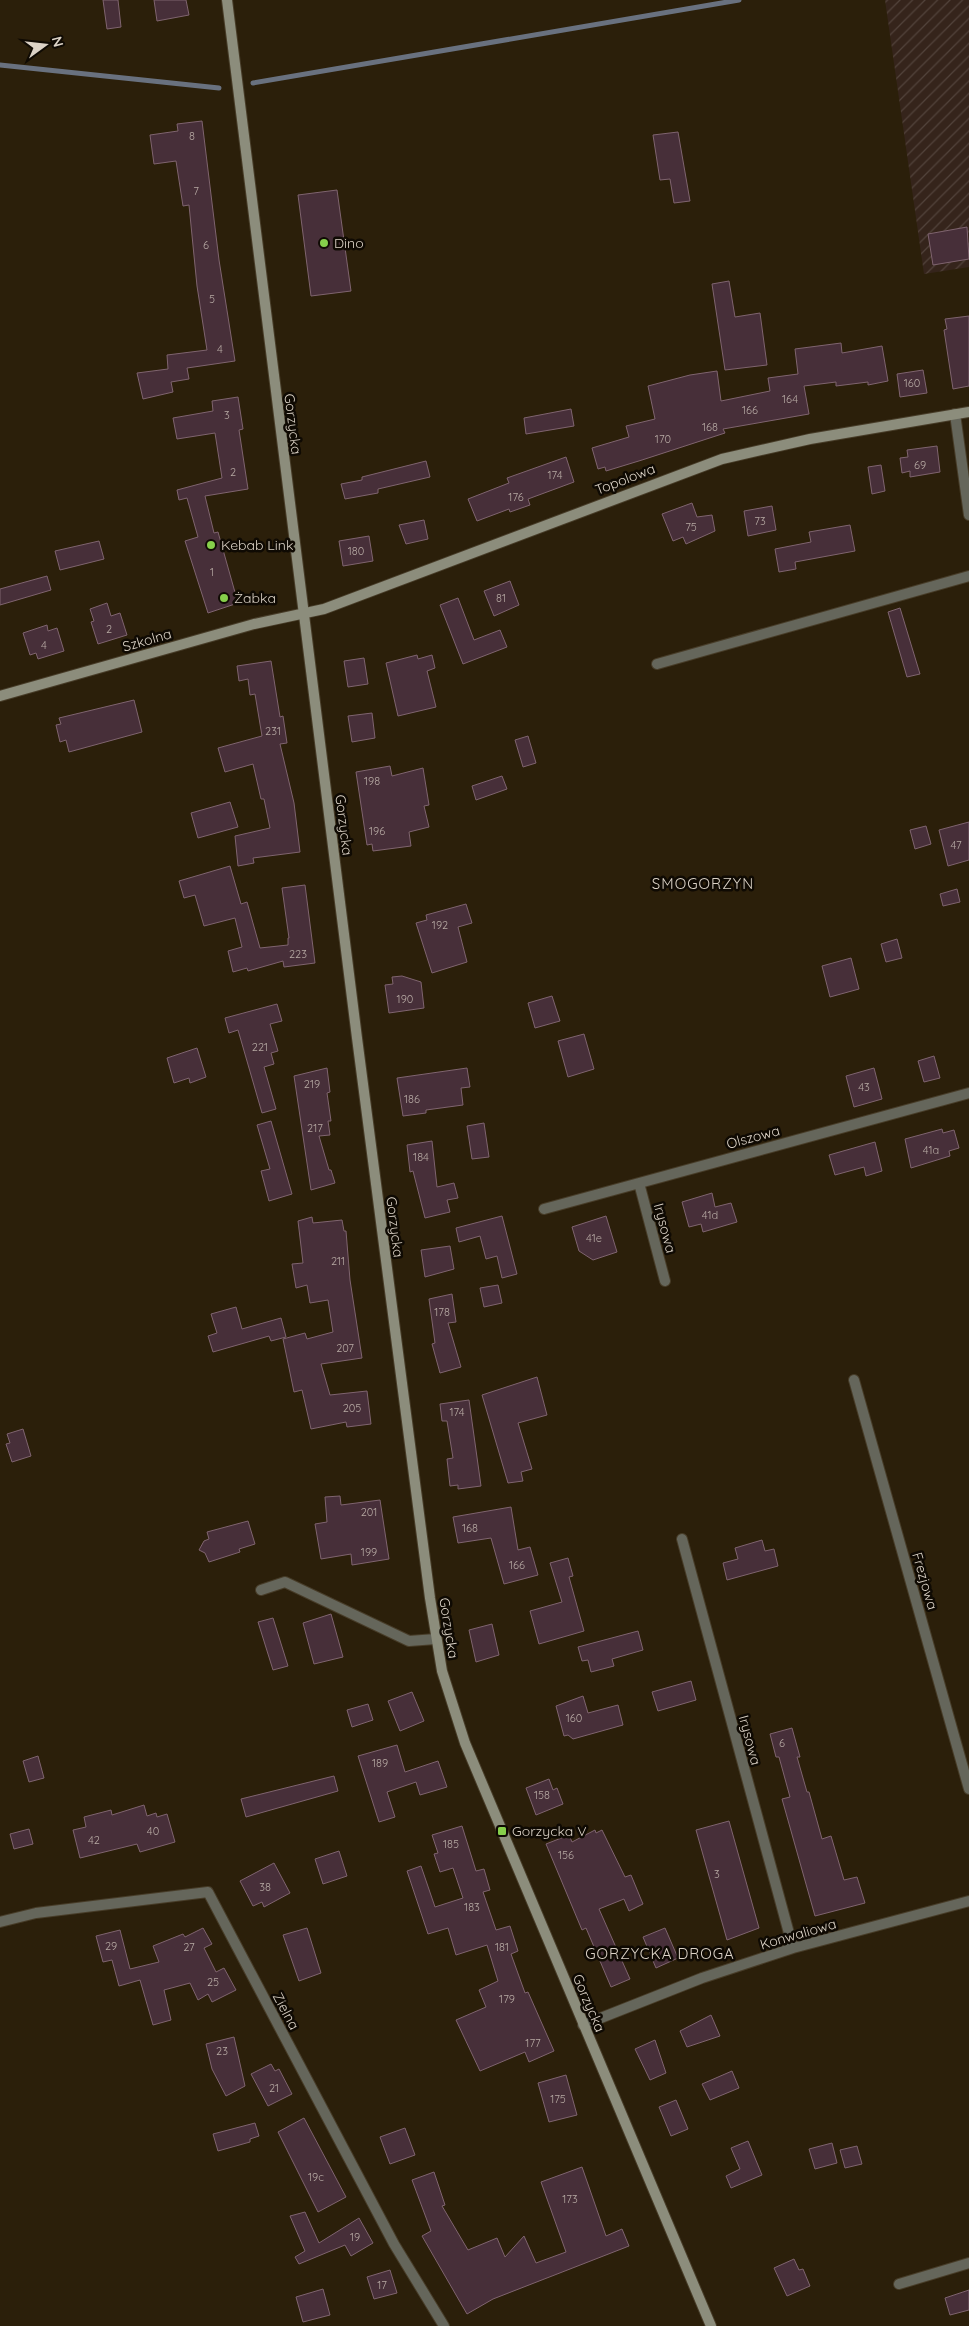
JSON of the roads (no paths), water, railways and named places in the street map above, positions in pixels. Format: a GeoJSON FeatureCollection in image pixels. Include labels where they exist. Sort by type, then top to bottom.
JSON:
{"type":"FeatureCollection","features":[{"type":"Feature","properties":{"kind":"street","name":"Gorzycka"},"geometry":{"type":"LineString","coordinates":[[226,0],[303,614],[436,1639],[449,1695],[465,1743],[711,2326]]}},
{"type":"Feature","properties":{"kind":"street","name":"Topolowa"},"geometry":{"type":"LineString","coordinates":[[303,614],[343,602],[722,459],[810,440],[969,412]]}},
{"type":"Feature","properties":{"kind":"street"},"geometry":{"type":"LineString","coordinates":[[955,414],[969,515]]}},
{"type":"Feature","properties":{"kind":"street"},"geometry":{"type":"LineString","coordinates":[[658,664],[969,576]]}},
{"type":"Feature","properties":{"kind":"street","name":"Szkolna"},"geometry":{"type":"LineString","coordinates":[[0,696],[236,629],[303,614]]}},
{"type":"Feature","properties":{"kind":"street","name":"Olszowa"},"geometry":{"type":"LineString","coordinates":[[544,1209],[969,1093]]}},
{"type":"Feature","properties":{"kind":"street","name":"Irysowa"},"geometry":{"type":"LineString","coordinates":[[639,1183],[665,1280]]}},
{"type":"Feature","properties":{"kind":"street","name":"Frezjowa"},"geometry":{"type":"LineString","coordinates":[[854,1380],[969,1789]]}},
{"type":"Feature","properties":{"kind":"street","name":"Irysowa"},"geometry":{"type":"LineString","coordinates":[[682,1539],[793,1948]]}},
{"type":"Feature","properties":{"kind":"street"},"geometry":{"type":"LineString","coordinates":[[261,1590],[285,1582],[409,1641],[436,1639]]}},
{"type":"Feature","properties":{"kind":"street","name":"Zielna"},"geometry":{"type":"LineString","coordinates":[[0,1922],[36,1913],[208,1892],[394,2244],[444,2326]]}},
{"type":"Feature","properties":{"kind":"street","name":"Konwaliowa"},"geometry":{"type":"LineString","coordinates":[[583,2025],[702,1978],[793,1948],[969,1901]]}},
{"type":"Feature","properties":{"kind":"street"},"geometry":{"type":"LineString","coordinates":[[899,2284],[969,2263]]}},
{"type":"Feature","properties":{"kind":"waterway"},"geometry":{"type":"LineString","coordinates":[[253,83],[739,0]]}},
{"type":"Feature","properties":{"kind":"waterway"},"geometry":{"type":"LineString","coordinates":[[0,65],[219,88]]}},
{"type":"Feature","properties":{"kind":"place","name":"Dino"},"geometry":{"type":"Point","coordinates":[324,243]}},
{"type":"Feature","properties":{"kind":"place","name":"Kebab Link"},"geometry":{"type":"Point","coordinates":[211,545]}},
{"type":"Feature","properties":{"kind":"place","name":"Żabka"},"geometry":{"type":"Point","coordinates":[224,598]}},
{"type":"Feature","properties":{"kind":"place","name":"Gorzycka V"},"geometry":{"type":"Point","coordinates":[502,1831]}},
{"type":"Feature","properties":{"kind":"district","name":"SMOGORZYN"},"geometry":{"type":"Point","coordinates":[703,883]}},
{"type":"Feature","properties":{"kind":"district","name":"GORZYCKA DROGA"},"geometry":{"type":"Point","coordinates":[660,1953]}}]}
